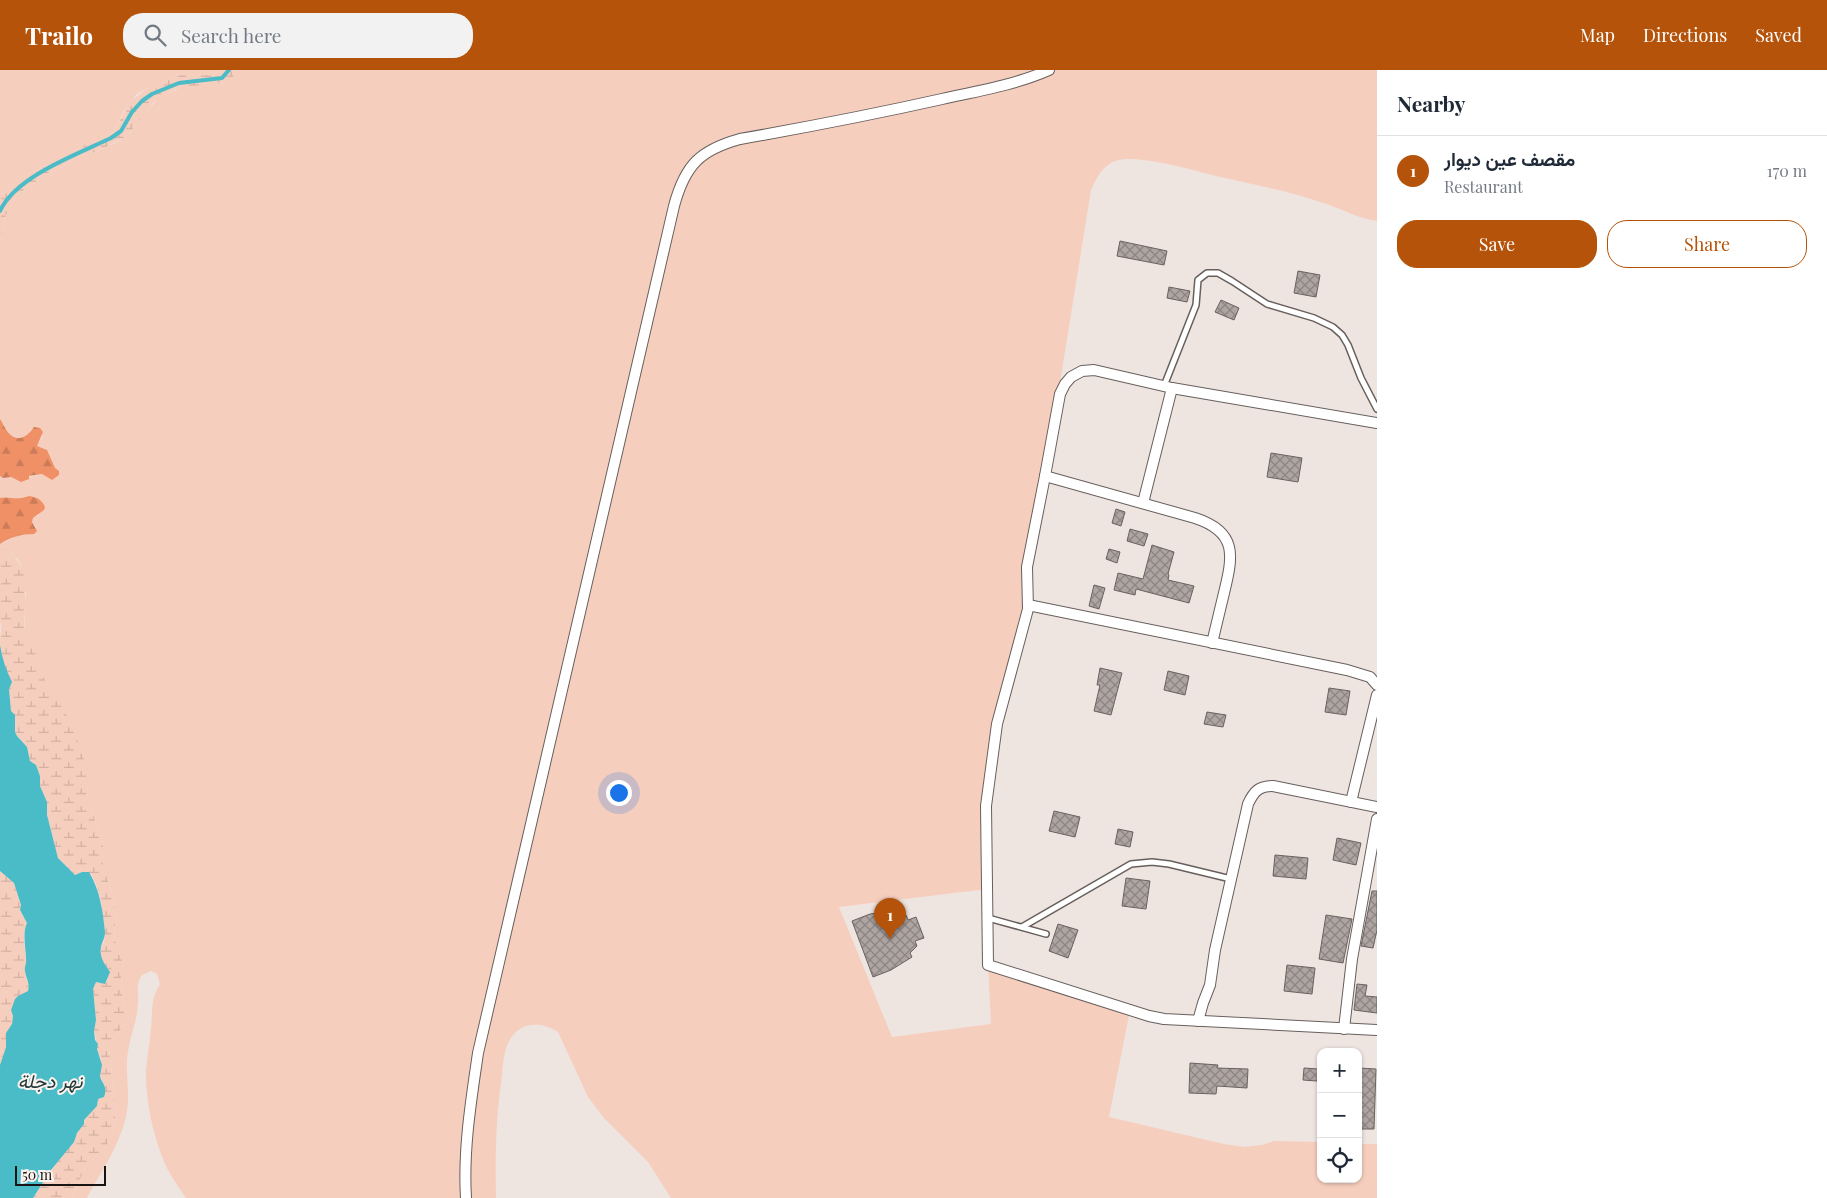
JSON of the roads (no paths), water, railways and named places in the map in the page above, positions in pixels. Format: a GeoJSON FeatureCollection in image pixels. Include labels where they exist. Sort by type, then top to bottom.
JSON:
{"type":"FeatureCollection","features":[{"type":"Feature","properties":{"kind":"street"},"geometry":{"type":"LineString","coordinates":[[466,1198],[467,1137],[478,1053],[674,206],[682,182],[702,155],[711,149],[740,139],[872,115],[958,96],[1019,81],[1049,70]]}},
{"type":"Feature","properties":{"kind":"street"},"geometry":{"type":"LineString","coordinates":[[1377,423],[1168,387],[1094,370],[1082,371],[1071,377],[1062,388],[1057,402],[1027,567],[1028,605],[999,713],[986,806],[988,965],[1149,1016],[1164,1019],[1377,1030]]}},
{"type":"Feature","properties":{"kind":"street"},"geometry":{"type":"LineString","coordinates":[[1143,504],[1168,387]]}},
{"type":"Feature","properties":{"kind":"street"},"geometry":{"type":"LineString","coordinates":[[1045,476],[1204,521],[1217,529],[1226,540],[1230,554],[1230,567],[1212,643]]}},
{"type":"Feature","properties":{"kind":"street"},"geometry":{"type":"LineString","coordinates":[[1028,605],[1347,670],[1370,677],[1377,685]]}},
{"type":"Feature","properties":{"kind":"street"},"geometry":{"type":"LineString","coordinates":[[1352,802],[1377,695]]}},
{"type":"Feature","properties":{"kind":"street"},"geometry":{"type":"LineString","coordinates":[[1198,1021],[1202,1003],[1210,985],[1215,950],[1248,804],[1253,794],[1260,787],[1273,786],[1377,807]]}},
{"type":"Feature","properties":{"kind":"street"},"geometry":{"type":"LineString","coordinates":[[1344,1029],[1352,959],[1377,818]]}},
{"type":"Feature","properties":{"kind":"lane"},"geometry":{"type":"LineString","coordinates":[[1168,387],[1196,305],[1198,280],[1204,274],[1214,272],[1232,281],[1267,304],[1314,318],[1338,332],[1348,345],[1361,378],[1377,408]]}},
{"type":"Feature","properties":{"kind":"lane"},"geometry":{"type":"LineString","coordinates":[[1022,928],[1131,864],[1152,862],[1169,864],[1231,879]]}},
{"type":"Feature","properties":{"kind":"lane"},"geometry":{"type":"LineString","coordinates":[[987,918],[1046,934]]}},
{"type":"Feature","properties":{"kind":"water","name":"نهر دجلة"},"geometry":{"type":"Polygon","coordinates":[[[0,645],[4,664],[12,682],[9,689],[11,711],[15,715],[15,732],[27,747],[30,761],[36,765],[40,776],[40,786],[47,802],[47,815],[58,858],[75,875],[89,872],[96,886],[105,932],[101,954],[110,972],[105,984],[96,982],[93,989],[96,1020],[94,1031],[102,1065],[100,1076],[105,1088],[104,1097],[98,1099],[97,1106],[84,1120],[84,1124],[77,1133],[74,1142],[51,1170],[33,1198],[0,1198],[0,1065],[6,1047],[6,1033],[12,1024],[13,1016],[11,1010],[15,999],[28,991],[29,985],[25,970],[24,936],[27,923],[20,910],[21,905],[14,883],[0,871],[0,645]]]}},
{"type":"Feature","properties":{"kind":"waterway"},"geometry":{"type":"LineString","coordinates":[[0,211],[8,198],[33,177],[49,167],[111,138],[121,131],[132,112],[152,94],[179,83],[222,78],[229,70]]}},
{"type":"Feature","properties":{"kind":"place","name":"مقصف عين ديوار"},"geometry":{"type":"Point","coordinates":[890,939]}}]}
